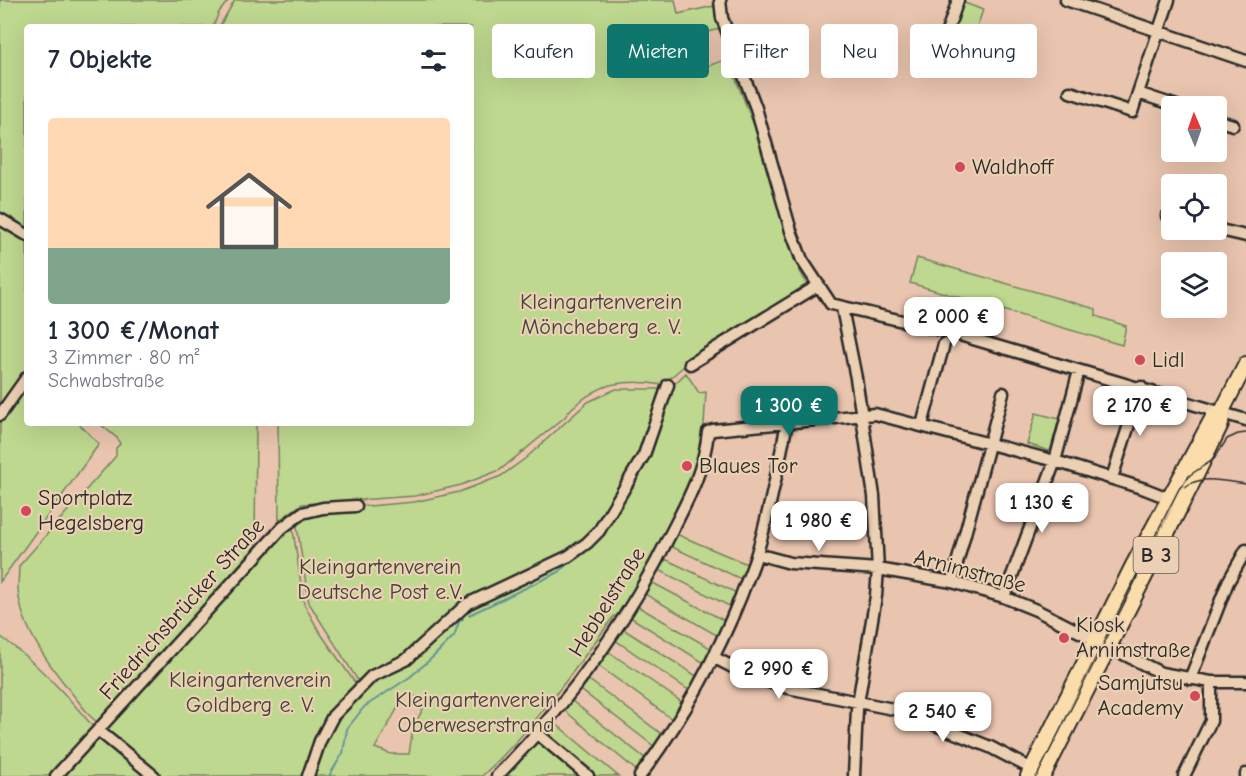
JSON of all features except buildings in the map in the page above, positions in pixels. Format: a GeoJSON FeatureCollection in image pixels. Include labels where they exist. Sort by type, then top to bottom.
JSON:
{"type":"FeatureCollection","features":[{"type":"Feature","properties":{"kind":"main road","name":"B 3"},"geometry":{"type":"LineString","coordinates":[[1038,774],[1110,647],[1221,424],[1222,411],[1246,364]]}},
{"type":"Feature","properties":{"kind":"main road","name":"B 3"},"geometry":{"type":"LineString","coordinates":[[1038,774],[1096,640],[1168,498],[1214,415],[1222,411]]}},
{"type":"Feature","properties":{"kind":"street"},"geometry":{"type":"LineString","coordinates":[[720,0],[722,18],[756,108],[791,231],[802,260],[831,304],[944,330],[1246,420]]}},
{"type":"Feature","properties":{"kind":"street"},"geometry":{"type":"LineString","coordinates":[[950,24],[958,0]]}},
{"type":"Feature","properties":{"kind":"street"},"geometry":{"type":"LineString","coordinates":[[1066,0],[1246,61]]}},
{"type":"Feature","properties":{"kind":"street"},"geometry":{"type":"LineString","coordinates":[[1070,92],[1132,112],[1169,0]]}},
{"type":"Feature","properties":{"kind":"street"},"geometry":{"type":"LineString","coordinates":[[1138,93],[1161,101]]}},
{"type":"Feature","properties":{"kind":"street"},"geometry":{"type":"LineString","coordinates":[[1227,123],[1233,125]]}},
{"type":"Feature","properties":{"kind":"street"},"geometry":{"type":"LineString","coordinates":[[0,219],[24,233]]}},
{"type":"Feature","properties":{"kind":"street"},"geometry":{"type":"LineString","coordinates":[[1227,232],[1246,236]]}},
{"type":"Feature","properties":{"kind":"street"},"geometry":{"type":"LineString","coordinates":[[690,364],[819,285]]}},
{"type":"Feature","properties":{"kind":"street"},"geometry":{"type":"LineString","coordinates":[[842,308],[874,496],[878,569],[876,597],[858,703],[854,776]]}},
{"type":"Feature","properties":{"kind":"street"},"geometry":{"type":"LineString","coordinates":[[922,424],[944,344]]}},
{"type":"Feature","properties":{"kind":"street"},"geometry":{"type":"LineString","coordinates":[[1004,597],[1055,461],[1077,378]]}},
{"type":"Feature","properties":{"kind":"street"},"geometry":{"type":"LineString","coordinates":[[0,415],[24,381]]}},
{"type":"Feature","properties":{"kind":"street"},"geometry":{"type":"LineString","coordinates":[[308,776],[333,716],[372,676],[406,660],[467,604],[569,556],[599,531],[644,456],[668,386]]}},
{"type":"Feature","properties":{"kind":"street"},"geometry":{"type":"LineString","coordinates":[[1112,478],[1141,387]]}},
{"type":"Feature","properties":{"kind":"street"},"geometry":{"type":"LineString","coordinates":[[952,582],[1003,393]]}},
{"type":"Feature","properties":{"kind":"street"},"geometry":{"type":"LineString","coordinates":[[640,776],[677,725],[715,658],[757,554],[787,423],[875,414],[922,424],[1055,461],[1168,498]]}},
{"type":"Feature","properties":{"kind":"street","name":"Hebbelstraße"},"geometry":{"type":"LineString","coordinates":[[497,776],[538,734],[576,688],[633,605],[698,478],[708,432],[787,423]]}},
{"type":"Feature","properties":{"kind":"street","name":"Friedrichsbrücker Straße"},"geometry":{"type":"LineString","coordinates":[[57,776],[282,528],[302,513],[323,508],[356,506]]}},
{"type":"Feature","properties":{"kind":"street"},"geometry":{"type":"LineString","coordinates":[[1190,680],[1228,582],[1246,550]]}},
{"type":"Feature","properties":{"kind":"street","name":"Arnimstraße"},"geometry":{"type":"LineString","coordinates":[[757,554],[801,564],[878,569],[952,582],[1004,597],[1036,610],[1161,673],[1190,680],[1246,682]]}},
{"type":"Feature","properties":{"kind":"street"},"geometry":{"type":"LineString","coordinates":[[715,658],[748,675],[788,688],[898,710],[990,747],[1038,774]]}},
{"type":"Feature","properties":{"kind":"street"},"geometry":{"type":"LineString","coordinates":[[1184,776],[1211,721],[1211,682]]}},
{"type":"Feature","properties":{"kind":"street"},"geometry":{"type":"LineString","coordinates":[[99,730],[154,776]]}},
{"type":"Feature","properties":{"kind":"street"},"geometry":{"type":"LineString","coordinates":[[538,734],[588,776]]}},
{"type":"Feature","properties":{"kind":"green space"},"geometry":{"type":"Polygon","coordinates":[[[0,0],[229,0],[219,12],[214,24],[24,24],[24,230],[0,216],[0,0]]]}},
{"type":"Feature","properties":{"kind":"green space","name":"Kleingartenverein Möncheberg e. V."},"geometry":{"type":"Polygon","coordinates":[[[235,0],[675,0],[678,14],[714,6],[719,29],[709,32],[709,24],[607,24],[607,78],[709,78],[709,65],[721,61],[721,78],[735,78],[757,133],[794,260],[809,288],[691,360],[662,385],[639,382],[621,383],[609,385],[594,392],[580,401],[565,417],[500,470],[461,485],[415,496],[302,504],[279,520],[278,426],[474,426],[474,24],[221,24],[235,0]]]}},
{"type":"Feature","properties":{"kind":"green space"},"geometry":{"type":"Polygon","coordinates":[[[962,2],[983,10],[978,24],[954,24],[962,2]]]}},
{"type":"Feature","properties":{"kind":"green space"},"geometry":{"type":"Polygon","coordinates":[[[0,223],[24,236],[24,378],[0,410],[0,223]]]}},
{"type":"Feature","properties":{"kind":"green space"},"geometry":{"type":"Polygon","coordinates":[[[917,258],[1096,309],[1096,316],[1126,326],[1122,345],[910,283],[917,258]]]}},
{"type":"Feature","properties":{"kind":"green space","name":"Kleingartenverein Oberweserstrand"},"geometry":{"type":"Polygon","coordinates":[[[686,373],[699,393],[706,392],[703,440],[696,471],[669,529],[623,616],[614,616],[552,699],[501,758],[482,776],[311,776],[336,717],[358,692],[461,613],[580,552],[647,457],[668,390],[686,373]],[[405,695],[375,748],[391,754],[409,754],[413,728],[428,699],[405,695]]]}},
{"type":"Feature","properties":{"kind":"green space","name":"Sportplatz Hegelsberg"},"geometry":{"type":"Polygon","coordinates":[[[24,387],[24,426],[81,426],[99,444],[0,582],[0,419],[24,387]]]}},
{"type":"Feature","properties":{"kind":"green space","name":"Kleingartenverein Deutsche Post e.V."},"geometry":{"type":"Polygon","coordinates":[[[616,389],[665,389],[651,431],[600,527],[583,545],[463,603],[411,653],[360,684],[309,603],[296,520],[323,510],[414,502],[459,492],[501,476],[526,458],[588,402],[616,389]]]}},
{"type":"Feature","properties":{"kind":"green space"},"geometry":{"type":"Polygon","coordinates":[[[1036,413],[1059,419],[1050,451],[1027,444],[1036,413]]]}},
{"type":"Feature","properties":{"kind":"green space"},"geometry":{"type":"Polygon","coordinates":[[[103,426],[256,426],[255,547],[98,723],[56,672],[35,640],[21,606],[18,589],[19,566],[116,456],[116,448],[120,444],[117,438],[103,426]]]}},
{"type":"Feature","properties":{"kind":"green space","name":"Kleingartenverein Goldberg e. V."},"geometry":{"type":"Polygon","coordinates":[[[292,523],[304,604],[319,631],[358,687],[332,715],[305,776],[159,776],[104,728],[292,523]]]}},
{"type":"Feature","properties":{"kind":"green space"},"geometry":{"type":"Polygon","coordinates":[[[676,534],[747,564],[741,579],[670,546],[676,534]]]}},
{"type":"Feature","properties":{"kind":"green space"},"geometry":{"type":"Polygon","coordinates":[[[665,559],[737,593],[731,607],[659,570],[665,559]]]}},
{"type":"Feature","properties":{"kind":"green space"},"geometry":{"type":"Polygon","coordinates":[[[651,582],[725,621],[718,636],[645,594],[651,582]]]}},
{"type":"Feature","properties":{"kind":"green space"},"geometry":{"type":"Polygon","coordinates":[[[637,606],[712,649],[704,663],[630,617],[637,606]]]}},
{"type":"Feature","properties":{"kind":"green space"},"geometry":{"type":"Polygon","coordinates":[[[623,629],[698,677],[690,691],[615,640],[623,629]]]}},
{"type":"Feature","properties":{"kind":"green space"},"geometry":{"type":"Polygon","coordinates":[[[0,636],[27,657],[73,703],[95,729],[52,776],[0,776],[0,636]]]}},
{"type":"Feature","properties":{"kind":"green space"},"geometry":{"type":"Polygon","coordinates":[[[609,652],[683,703],[672,719],[599,666],[609,652]]]}},
{"type":"Feature","properties":{"kind":"green space"},"geometry":{"type":"Polygon","coordinates":[[[589,680],[663,735],[655,747],[581,690],[589,680]]]}},
{"type":"Feature","properties":{"kind":"green space"},"geometry":{"type":"Polygon","coordinates":[[[572,701],[646,759],[637,771],[564,710],[572,701]]]}},
{"type":"Feature","properties":{"kind":"green space"},"geometry":{"type":"Polygon","coordinates":[[[555,723],[618,776],[595,776],[546,733],[555,723]]]}},
{"type":"Feature","properties":{"kind":"green space"},"geometry":{"type":"Polygon","coordinates":[[[99,734],[149,776],[60,776],[99,734]]]}},
{"type":"Feature","properties":{"kind":"green space"},"geometry":{"type":"Polygon","coordinates":[[[539,741],[580,776],[504,776],[539,741]]]}},
{"type":"Feature","properties":{"kind":"waterway"},"geometry":{"type":"LineString","coordinates":[[581,554],[588,548]]}},
{"type":"Feature","properties":{"kind":"waterway"},"geometry":{"type":"LineString","coordinates":[[469,615],[559,572],[569,562]]}},
{"type":"Feature","properties":{"kind":"waterway"},"geometry":{"type":"LineString","coordinates":[[329,776],[343,753],[347,729],[364,707],[410,677],[433,657],[454,636],[459,622],[463,619]]}},
{"type":"Feature","properties":{"kind":"tram line"},"geometry":{"type":"LineString","coordinates":[[1037,776],[1179,489],[1190,475],[1214,459],[1227,439],[1246,433]]}},
{"type":"Feature","properties":{"kind":"tram line"},"geometry":{"type":"LineString","coordinates":[[1185,487],[1191,483],[1206,480],[1246,484]]}},
{"type":"Feature","properties":{"kind":"place","name":"Waldhoff"},"geometry":{"type":"Point","coordinates":[960,167]}},
{"type":"Feature","properties":{"kind":"place","name":"Lidl"},"geometry":{"type":"Point","coordinates":[1140,360]}},
{"type":"Feature","properties":{"kind":"place","name":"Blaues Tor"},"geometry":{"type":"Point","coordinates":[687,466]}},
{"type":"Feature","properties":{"kind":"place","name":"Sportplatz Hegelsberg"},"geometry":{"type":"Point","coordinates":[26,511]}},
{"type":"Feature","properties":{"kind":"place","name":"Kiosk Arnimstraße"},"geometry":{"type":"Point","coordinates":[1064,638]}},
{"type":"Feature","properties":{"kind":"place","name":"Samjutsu Academy"},"geometry":{"type":"Point","coordinates":[1195,696]}}]}
